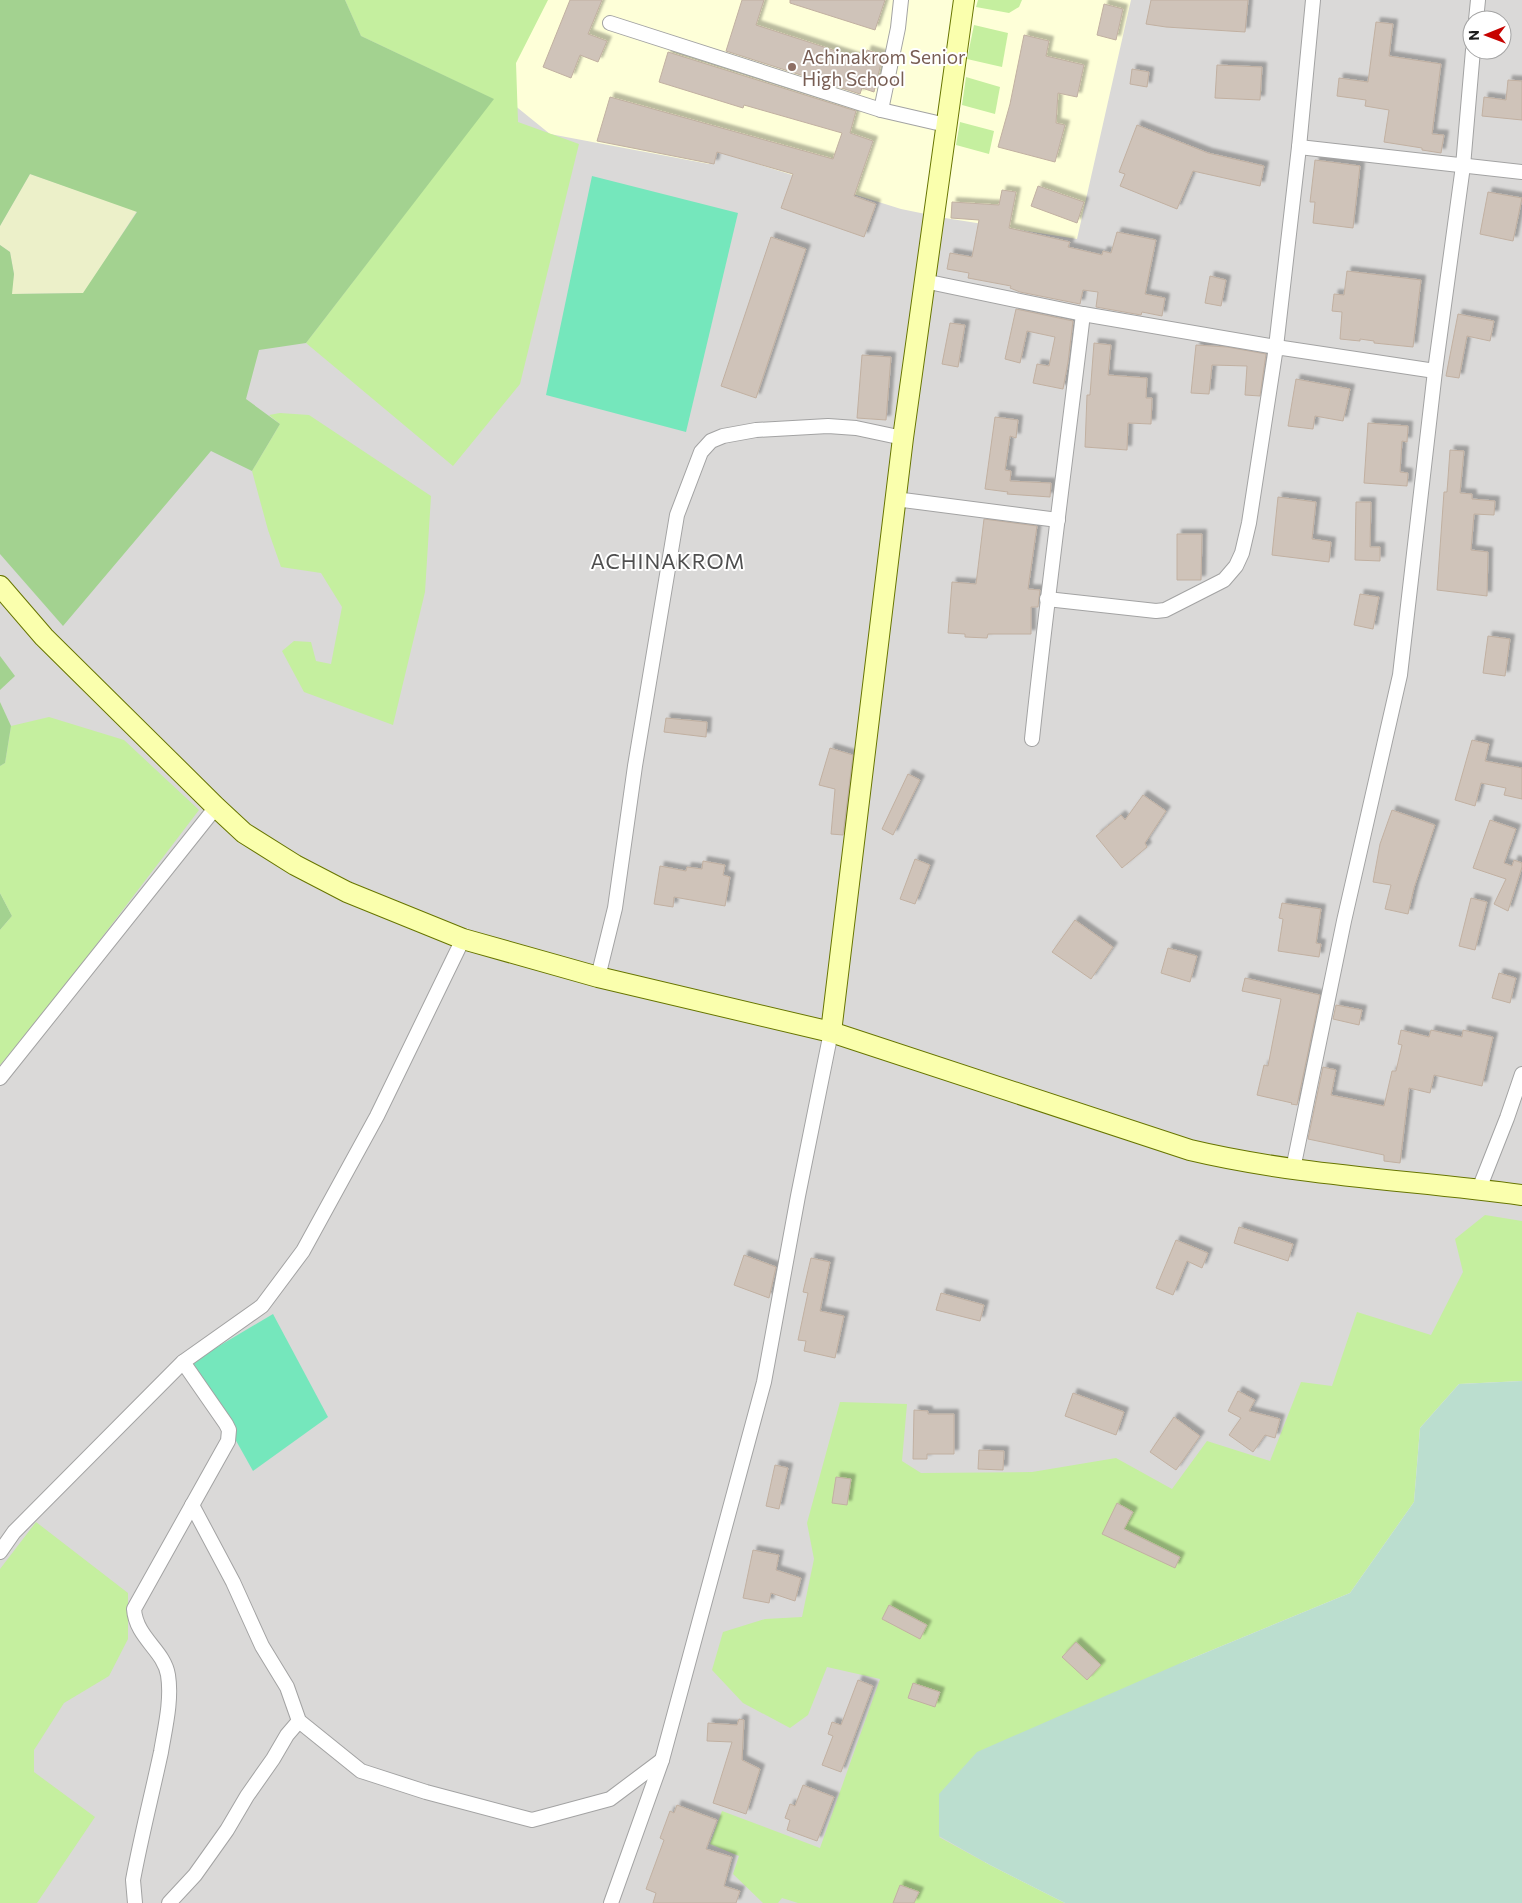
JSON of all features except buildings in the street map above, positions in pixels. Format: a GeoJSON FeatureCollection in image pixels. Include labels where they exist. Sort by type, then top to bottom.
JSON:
{"type":"FeatureCollection","features":[{"type":"Feature","properties":{"kind":"street"},"geometry":{"type":"LineString","coordinates":[[881,110],[898,28],[901,0]]}},
{"type":"Feature","properties":{"kind":"street"},"geometry":{"type":"LineString","coordinates":[[611,1903],[662,1760],[764,1382],[798,1196],[831,1032],[895,499],[964,0]]}},
{"type":"Feature","properties":{"kind":"street"},"geometry":{"type":"LineString","coordinates":[[1047,599],[1156,611],[1165,610],[1224,580],[1236,566],[1242,553],[1249,522],[1276,347],[1299,147],[1313,0]]}},
{"type":"Feature","properties":{"kind":"street"},"geometry":{"type":"LineString","coordinates":[[610,23],[881,110],[946,125]]}},
{"type":"Feature","properties":{"kind":"street"},"geometry":{"type":"LineString","coordinates":[[1293,1169],[1344,921],[1400,674],[1435,371],[1463,166],[1472,60]]}},
{"type":"Feature","properties":{"kind":"street"},"geometry":{"type":"LineString","coordinates":[[1299,147],[1522,172]]}},
{"type":"Feature","properties":{"kind":"street"},"geometry":{"type":"LineString","coordinates":[[924,281],[1082,314],[1276,347],[1435,371]]}},
{"type":"Feature","properties":{"kind":"street"},"geometry":{"type":"LineString","coordinates":[[1032,739],[1082,314]]}},
{"type":"Feature","properties":{"kind":"street"},"geometry":{"type":"LineString","coordinates":[[598,977],[615,908],[634,766],[677,516],[701,452],[711,441],[723,436],[756,430],[828,426],[856,428],[903,438]]}},
{"type":"Feature","properties":{"kind":"street"},"geometry":{"type":"LineString","coordinates":[[895,499],[1058,520]]}},
{"type":"Feature","properties":{"kind":"street"},"geometry":{"type":"LineString","coordinates":[[0,586],[44,637],[244,833],[295,865],[347,892],[463,939],[598,977],[831,1032],[1190,1150],[1234,1160],[1293,1169],[1522,1195]]}},
{"type":"Feature","properties":{"kind":"street"},"geometry":{"type":"LineString","coordinates":[[0,1078],[216,807]]}},
{"type":"Feature","properties":{"kind":"street"},"geometry":{"type":"LineString","coordinates":[[0,1552],[14,1532],[183,1362],[262,1306],[303,1251],[377,1116],[463,939]]}},
{"type":"Feature","properties":{"kind":"street"},"geometry":{"type":"LineString","coordinates":[[1479,1189],[1522,1074]]}},
{"type":"Feature","properties":{"kind":"street"},"geometry":{"type":"LineString","coordinates":[[135,1903],[133,1880],[166,1727],[169,1692],[166,1666],[137,1626],[134,1608],[228,1441],[229,1436],[226,1424],[183,1362]]}},
{"type":"Feature","properties":{"kind":"street"},"geometry":{"type":"LineString","coordinates":[[192,1505],[233,1582],[262,1646],[287,1687],[299,1721],[361,1770],[426,1792],[532,1820],[610,1799],[662,1760]]}},
{"type":"Feature","properties":{"kind":"street"},"geometry":{"type":"LineString","coordinates":[[169,1903],[195,1875],[227,1830],[287,1735],[299,1721]]}},
{"type":"Feature","properties":{"kind":"shaded area"},"geometry":{"type":"Polygon","coordinates":[[[0,0],[1522,0],[1522,1250],[949,1903],[0,1903],[0,1018],[70,933],[0,857],[0,0]]]}},
{"type":"Feature","properties":{"kind":"shaded area","name":"Achinakrom Senior High School"},"geometry":{"type":"Polygon","coordinates":[[[385,0],[1131,0],[1077,239],[901,209],[716,151],[709,164],[550,134],[385,0]]]}},
{"type":"Feature","properties":{"kind":"shaded area"},"geometry":{"type":"Polygon","coordinates":[[[30,174],[137,211],[84,293],[11,294],[14,274],[10,252],[0,245],[0,226],[30,174]]]}},
{"type":"Feature","properties":{"kind":"shaded area"},"geometry":{"type":"Polygon","coordinates":[[[1522,1381],[1522,1903],[1065,1903],[990,1865],[939,1836],[939,1794],[977,1752],[1183,1662],[1350,1593],[1414,1502],[1420,1428],[1459,1384],[1522,1381]]]}},
{"type":"Feature","properties":{"kind":"green space"},"geometry":{"type":"Polygon","coordinates":[[[0,0],[345,0],[361,36],[494,99],[306,343],[259,350],[246,399],[280,424],[252,471],[211,451],[63,626],[0,554],[0,245],[10,252],[14,274],[12,294],[83,293],[137,212],[30,174],[0,226],[0,0]]]}},
{"type":"Feature","properties":{"kind":"green space"},"geometry":{"type":"Polygon","coordinates":[[[345,0],[548,0],[516,63],[518,122],[579,144],[520,384],[453,466],[306,343],[493,99],[361,36],[345,0]]]}},
{"type":"Feature","properties":{"kind":"green space"},"geometry":{"type":"Polygon","coordinates":[[[978,0],[1022,0],[1019,7],[1009,13],[976,7],[978,0]]]}},
{"type":"Feature","properties":{"kind":"green space"},"geometry":{"type":"Polygon","coordinates":[[[974,25],[1008,33],[1002,67],[967,59],[974,25]]]}},
{"type":"Feature","properties":{"kind":"green space"},"geometry":{"type":"Polygon","coordinates":[[[966,77],[1000,87],[995,114],[962,105],[966,77]]]}},
{"type":"Feature","properties":{"kind":"green space"},"geometry":{"type":"Polygon","coordinates":[[[960,122],[994,131],[989,154],[956,145],[960,122]]]}},
{"type":"Feature","properties":{"kind":"green space"},"geometry":{"type":"Polygon","coordinates":[[[592,176],[738,213],[686,432],[546,395],[592,176]]]}},
{"type":"Feature","properties":{"kind":"green space"},"geometry":{"type":"Polygon","coordinates":[[[280,413],[309,415],[431,496],[425,592],[393,725],[304,692],[282,651],[294,641],[311,642],[316,661],[331,664],[342,607],[321,573],[281,567],[268,530],[252,471],[280,424],[269,415],[280,413]]]}},
{"type":"Feature","properties":{"kind":"green space"},"geometry":{"type":"Polygon","coordinates":[[[0,656],[15,676],[0,690],[0,656]]]}},
{"type":"Feature","properties":{"kind":"green space"},"geometry":{"type":"Polygon","coordinates":[[[0,702],[11,726],[5,763],[0,766],[0,702]]]}},
{"type":"Feature","properties":{"kind":"green space"},"geometry":{"type":"Polygon","coordinates":[[[49,717],[124,740],[199,810],[51,1004],[0,1065],[0,930],[12,916],[0,893],[0,766],[5,763],[11,726],[49,717]]]}},
{"type":"Feature","properties":{"kind":"green space"},"geometry":{"type":"Polygon","coordinates":[[[0,893],[12,916],[0,930],[0,893]]]}},
{"type":"Feature","properties":{"kind":"green space"},"geometry":{"type":"Polygon","coordinates":[[[1485,1215],[1522,1221],[1522,1381],[1459,1384],[1420,1428],[1414,1502],[1350,1593],[1183,1662],[939,1837],[1065,1903],[798,1903],[782,1898],[778,1903],[763,1903],[733,1874],[739,1856],[710,1844],[722,1811],[820,1848],[880,1679],[827,1667],[808,1715],[790,1728],[743,1703],[712,1670],[723,1632],[765,1619],[802,1617],[814,1559],[807,1523],[840,1402],[907,1404],[902,1461],[921,1473],[1032,1472],[1116,1458],[1172,1489],[1207,1441],[1270,1461],[1301,1382],[1332,1386],[1357,1312],[1431,1335],[1463,1272],[1455,1239],[1485,1215]]]}},
{"type":"Feature","properties":{"kind":"green space"},"geometry":{"type":"Polygon","coordinates":[[[273,1314],[328,1417],[253,1471],[192,1362],[273,1314]]]}},
{"type":"Feature","properties":{"kind":"green space"},"geometry":{"type":"Polygon","coordinates":[[[36,1522],[128,1593],[128,1639],[109,1676],[64,1703],[34,1750],[34,1772],[95,1817],[37,1903],[0,1903],[0,1569],[36,1522]]]}},
{"type":"Feature","properties":{"kind":"place","name":"Achinakrom Senior High School"},"geometry":{"type":"Point","coordinates":[792,67]}},
{"type":"Feature","properties":{"kind":"district","name":"ACHINAKROM"},"geometry":{"type":"Point","coordinates":[668,560]}}]}
